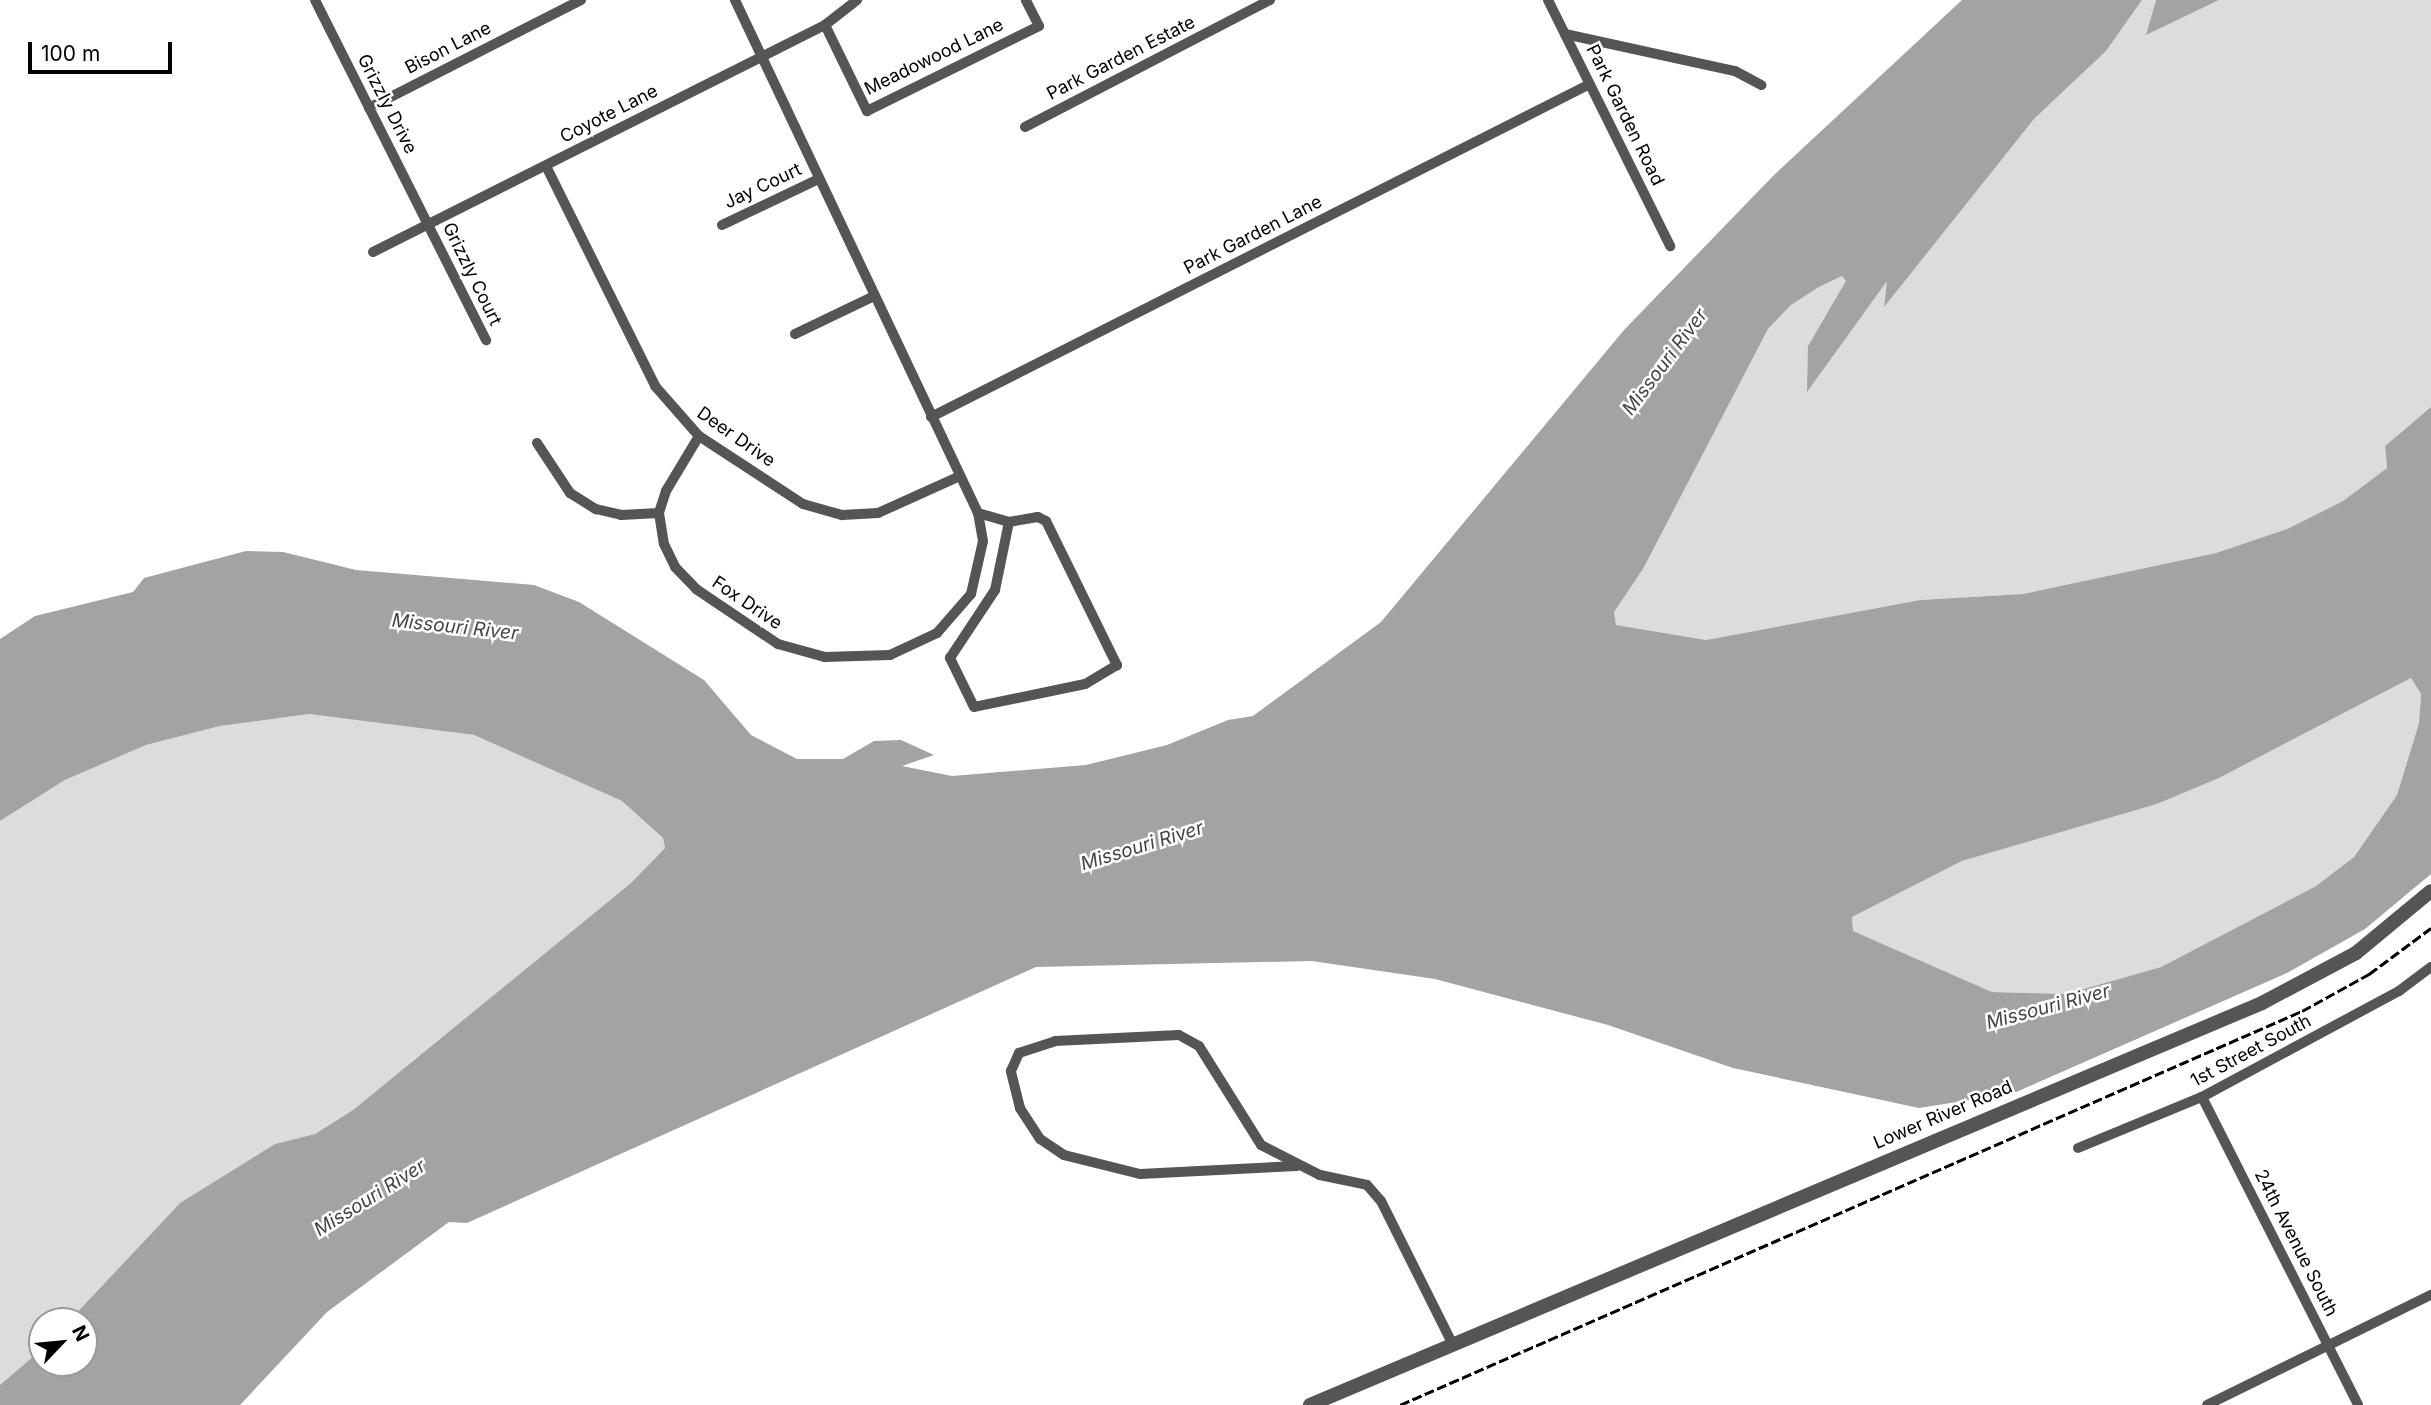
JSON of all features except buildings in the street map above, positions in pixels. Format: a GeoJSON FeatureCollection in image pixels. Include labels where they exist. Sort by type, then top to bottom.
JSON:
{"type":"FeatureCollection","features":[{"type":"Feature","properties":{"kind":"street","name":"Grizzly Drive"},"geometry":{"type":"LineString","coordinates":[[315,0],[428,223]]}},
{"type":"Feature","properties":{"kind":"street","name":"Bison Lane"},"geometry":{"type":"LineString","coordinates":[[369,107],[581,0]]}},
{"type":"Feature","properties":{"kind":"street","name":"Fox Drive"},"geometry":{"type":"LineString","coordinates":[[659,513],[675,567],[696,590],[778,644],[855,660],[915,647],[954,619],[971,594],[980,563],[983,541],[978,513],[872,297],[735,0]]}},
{"type":"Feature","properties":{"kind":"street","name":"Coyote Lane"},"geometry":{"type":"LineString","coordinates":[[373,252],[825,25],[857,0]]}},
{"type":"Feature","properties":{"kind":"street","name":"Meadowood Lane"},"geometry":{"type":"LineString","coordinates":[[825,25],[867,111],[1039,26],[1026,0]]}},
{"type":"Feature","properties":{"kind":"street","name":"Park Garden Estate"},"geometry":{"type":"LineString","coordinates":[[1025,127],[1270,0]]}},
{"type":"Feature","properties":{"kind":"street","name":"Park Garden Road"},"geometry":{"type":"LineString","coordinates":[[1548,0],[1670,246]]}},
{"type":"Feature","properties":{"kind":"street"},"geometry":{"type":"LineString","coordinates":[[1565,34],[1735,71],[1761,85]]}},
{"type":"Feature","properties":{"kind":"street","name":"Park Garden Lane"},"geometry":{"type":"LineString","coordinates":[[931,417],[1590,84]]}},
{"type":"Feature","properties":{"kind":"street","name":"Deer Drive"},"geometry":{"type":"LineString","coordinates":[[546,166],[654,386],[699,436],[803,503],[842,515],[878,513],[960,476]]}},
{"type":"Feature","properties":{"kind":"street","name":"Jay Court"},"geometry":{"type":"LineString","coordinates":[[722,225],[819,179]]}},
{"type":"Feature","properties":{"kind":"street","name":"Grizzly Court"},"geometry":{"type":"LineString","coordinates":[[428,223],[486,340]]}},
{"type":"Feature","properties":{"kind":"street"},"geometry":{"type":"LineString","coordinates":[[796,334],[872,297]]}},
{"type":"Feature","properties":{"kind":"street"},"geometry":{"type":"LineString","coordinates":[[537,443],[570,493],[596,509],[621,515],[659,513],[699,436]]}},
{"type":"Feature","properties":{"kind":"street"},"geometry":{"type":"LineString","coordinates":[[978,513],[1009,522],[1038,517],[1053,529],[1117,665],[1085,684],[974,707],[950,658],[995,590],[1009,522]]}},
{"type":"Feature","properties":{"kind":"street","name":"Lower River Road"},"geometry":{"type":"LineString","coordinates":[[1310,1405],[2262,1003],[2356,953],[2431,891]]}},
{"type":"Feature","properties":{"kind":"street","name":"1st Street South"},"geometry":{"type":"LineString","coordinates":[[2078,1148],[2202,1097],[2399,991],[2431,967]]}},
{"type":"Feature","properties":{"kind":"street"},"geometry":{"type":"LineString","coordinates":[[1297,1166],[1140,1174],[1064,1155],[1040,1139],[1020,1108],[1011,1071],[1019,1054],[1055,1041],[1179,1035],[1199,1046],[1261,1145],[1297,1166],[1367,1185],[1381,1201],[1452,1343]]}},
{"type":"Feature","properties":{"kind":"street","name":"24th Avenue South"},"geometry":{"type":"LineString","coordinates":[[2202,1097],[2358,1405]]}},
{"type":"Feature","properties":{"kind":"street"},"geometry":{"type":"LineString","coordinates":[[2207,1405],[2431,1295]]}},
{"type":"Feature","properties":{"kind":"shaded area"},"geometry":{"type":"Polygon","coordinates":[[[2142,0],[2156,0],[2147,34],[2219,0],[2431,0],[2431,407],[2385,446],[2387,468],[2343,501],[2287,529],[2216,553],[2023,594],[1920,600],[1706,640],[1616,625],[1614,612],[1643,569],[1768,329],[1791,305],[1819,287],[1842,276],[1847,281],[1808,346],[1808,390],[1888,279],[1884,306],[2034,119],[2106,51],[2142,0]]]}},
{"type":"Feature","properties":{"kind":"shaded area"},"geometry":{"type":"Polygon","coordinates":[[[2411,678],[2421,694],[2419,723],[2397,795],[2354,857],[2316,886],[2161,967],[2066,994],[1992,992],[1853,931],[1852,917],[1962,861],[2157,804],[2219,778],[2411,678]]]}},
{"type":"Feature","properties":{"kind":"shaded area"},"geometry":{"type":"Polygon","coordinates":[[[309,714],[474,735],[622,801],[663,838],[665,848],[631,883],[353,1110],[315,1134],[275,1144],[180,1203],[82,1307],[28,1307],[28,1361],[0,1385],[0,821],[65,780],[146,745],[220,726],[309,714]]]}},
{"type":"Feature","properties":{"kind":"water","name":"Missouri River"},"geometry":{"type":"Polygon","coordinates":[[[1962,0],[2142,0],[2106,51],[2034,119],[1884,307],[1887,281],[1807,392],[1808,346],[1846,281],[1842,276],[1819,287],[1791,305],[1768,329],[1643,569],[1614,612],[1616,625],[1706,640],[1920,600],[2023,594],[2216,553],[2287,529],[2343,501],[2387,468],[2385,446],[2431,407],[2431,874],[2365,929],[2287,973],[2014,1093],[1919,1108],[1733,1068],[1608,1025],[1435,979],[1312,961],[1036,967],[467,1223],[449,1222],[327,1312],[240,1405],[0,1405],[0,1385],[28,1361],[28,1377],[98,1377],[98,1307],[82,1307],[180,1203],[275,1144],[315,1134],[353,1110],[631,883],[665,848],[663,838],[622,801],[474,735],[309,714],[220,726],[146,745],[65,780],[0,821],[0,639],[35,616],[133,592],[144,578],[246,551],[283,552],[356,570],[534,585],[579,602],[704,680],[751,735],[797,759],[843,759],[874,741],[901,740],[934,755],[902,766],[952,776],[1086,765],[1167,745],[1228,720],[1253,716],[1381,622],[1624,330],[1774,175],[1962,0]],[[2411,678],[2219,778],[2157,804],[1962,861],[1852,917],[1853,931],[1992,992],[2066,994],[2161,967],[2316,886],[2354,857],[2397,795],[2419,723],[2421,694],[2411,678]]]}},
{"type":"Feature","properties":{"kind":"water"},"geometry":{"type":"Polygon","coordinates":[[[2156,0],[2219,0],[2146,35],[2156,0]]]}},
{"type":"Feature","properties":{"kind":"railway"},"geometry":{"type":"LineString","coordinates":[[1400,1405],[2302,1011],[2369,974],[2431,928]]}}]}
